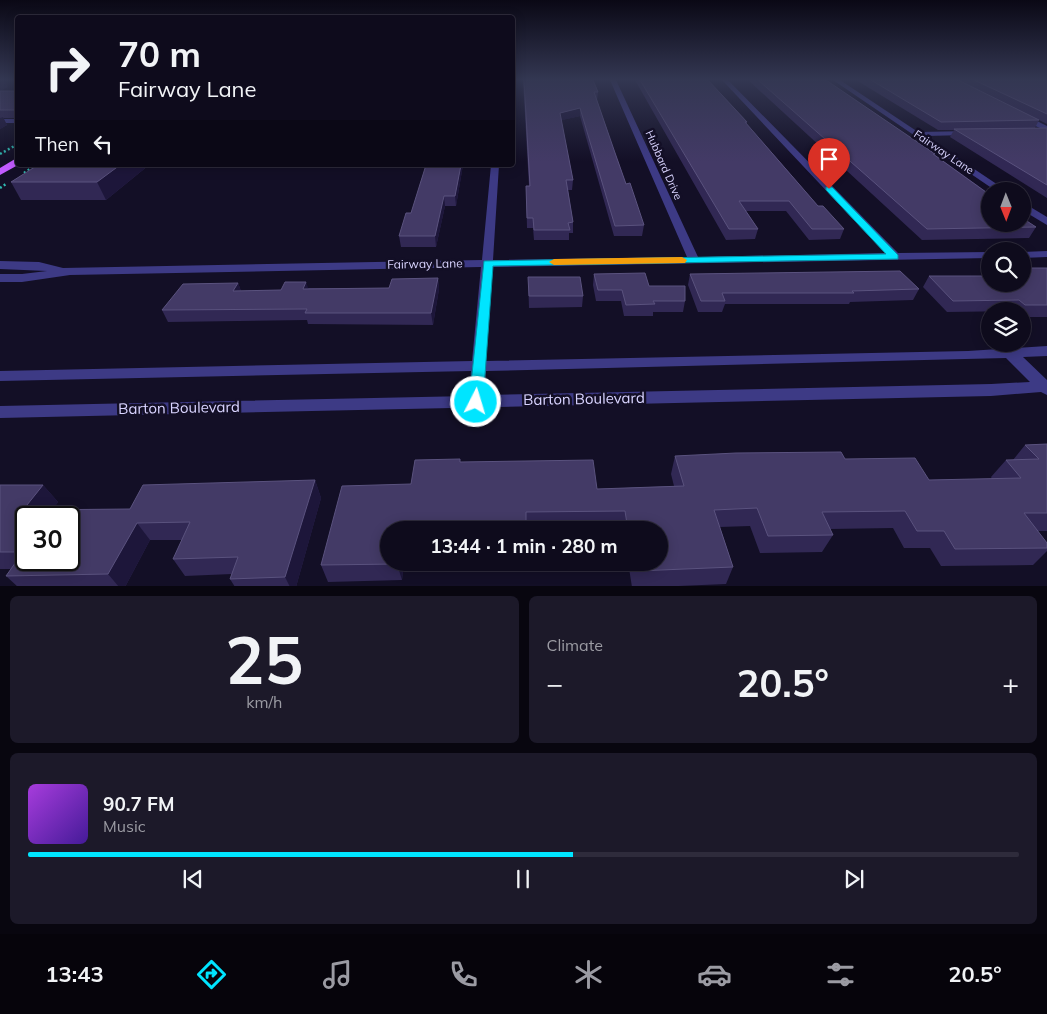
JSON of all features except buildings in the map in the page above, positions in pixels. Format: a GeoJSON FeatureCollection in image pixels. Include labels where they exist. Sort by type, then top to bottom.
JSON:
{"type":"FeatureCollection","features":[{"type":"Feature","properties":{"kind":"main road"},"geometry":{"type":"LineString","coordinates":[[0,172],[15,164]]}},
{"type":"Feature","properties":{"kind":"street","name":"Hubbard Drive"},"geometry":{"type":"LineString","coordinates":[[625,107],[694,260]]}},
{"type":"Feature","properties":{"kind":"street"},"geometry":{"type":"LineString","coordinates":[[751,107],[895,257]]}},
{"type":"Feature","properties":{"kind":"street","name":"Fairway Lane"},"geometry":{"type":"LineString","coordinates":[[877,107],[989,182]]}},
{"type":"Feature","properties":{"kind":"street"},"geometry":{"type":"LineString","coordinates":[[1014,112],[1047,131]]}},
{"type":"Feature","properties":{"kind":"street"},"geometry":{"type":"LineString","coordinates":[[0,121],[15,121]]}},
{"type":"Feature","properties":{"kind":"street"},"geometry":{"type":"LineString","coordinates":[[1038,133],[1047,131]]}},
{"type":"Feature","properties":{"kind":"street"},"geometry":{"type":"LineString","coordinates":[[917,134],[973,133]]}},
{"type":"Feature","properties":{"kind":"street"},"geometry":{"type":"LineString","coordinates":[[476,402],[495,167]]}},
{"type":"Feature","properties":{"kind":"street"},"geometry":{"type":"LineString","coordinates":[[1031,211],[1047,222]]}},
{"type":"Feature","properties":{"kind":"street"},"geometry":{"type":"LineString","coordinates":[[1031,255],[1047,254]]}},
{"type":"Feature","properties":{"kind":"street","name":"Fairway Lane"},"geometry":{"type":"LineString","coordinates":[[0,278],[22,278],[70,271],[981,255]]}},
{"type":"Feature","properties":{"kind":"street","name":"Fairway Lane"},"geometry":{"type":"LineString","coordinates":[[0,266],[39,266],[70,271]]}},
{"type":"Feature","properties":{"kind":"street"},"geometry":{"type":"LineString","coordinates":[[0,376],[958,356],[1047,351]]}},
{"type":"Feature","properties":{"kind":"street"},"geometry":{"type":"LineString","coordinates":[[1009,353],[1046,387]]}},
{"type":"Feature","properties":{"kind":"street","name":"Barton Boulevard"},"geometry":{"type":"LineString","coordinates":[[0,412],[991,390],[1046,387]]}},
{"type":"Feature","properties":{"kind":"slow traffic"},"geometry":{"type":"LineString","coordinates":[[554,262],[682,260]]}},
{"type":"Feature","properties":{"kind":"route"},"geometry":{"type":"LineString","coordinates":[[476,402],[488,263],[895,257],[829,189]]}}]}
